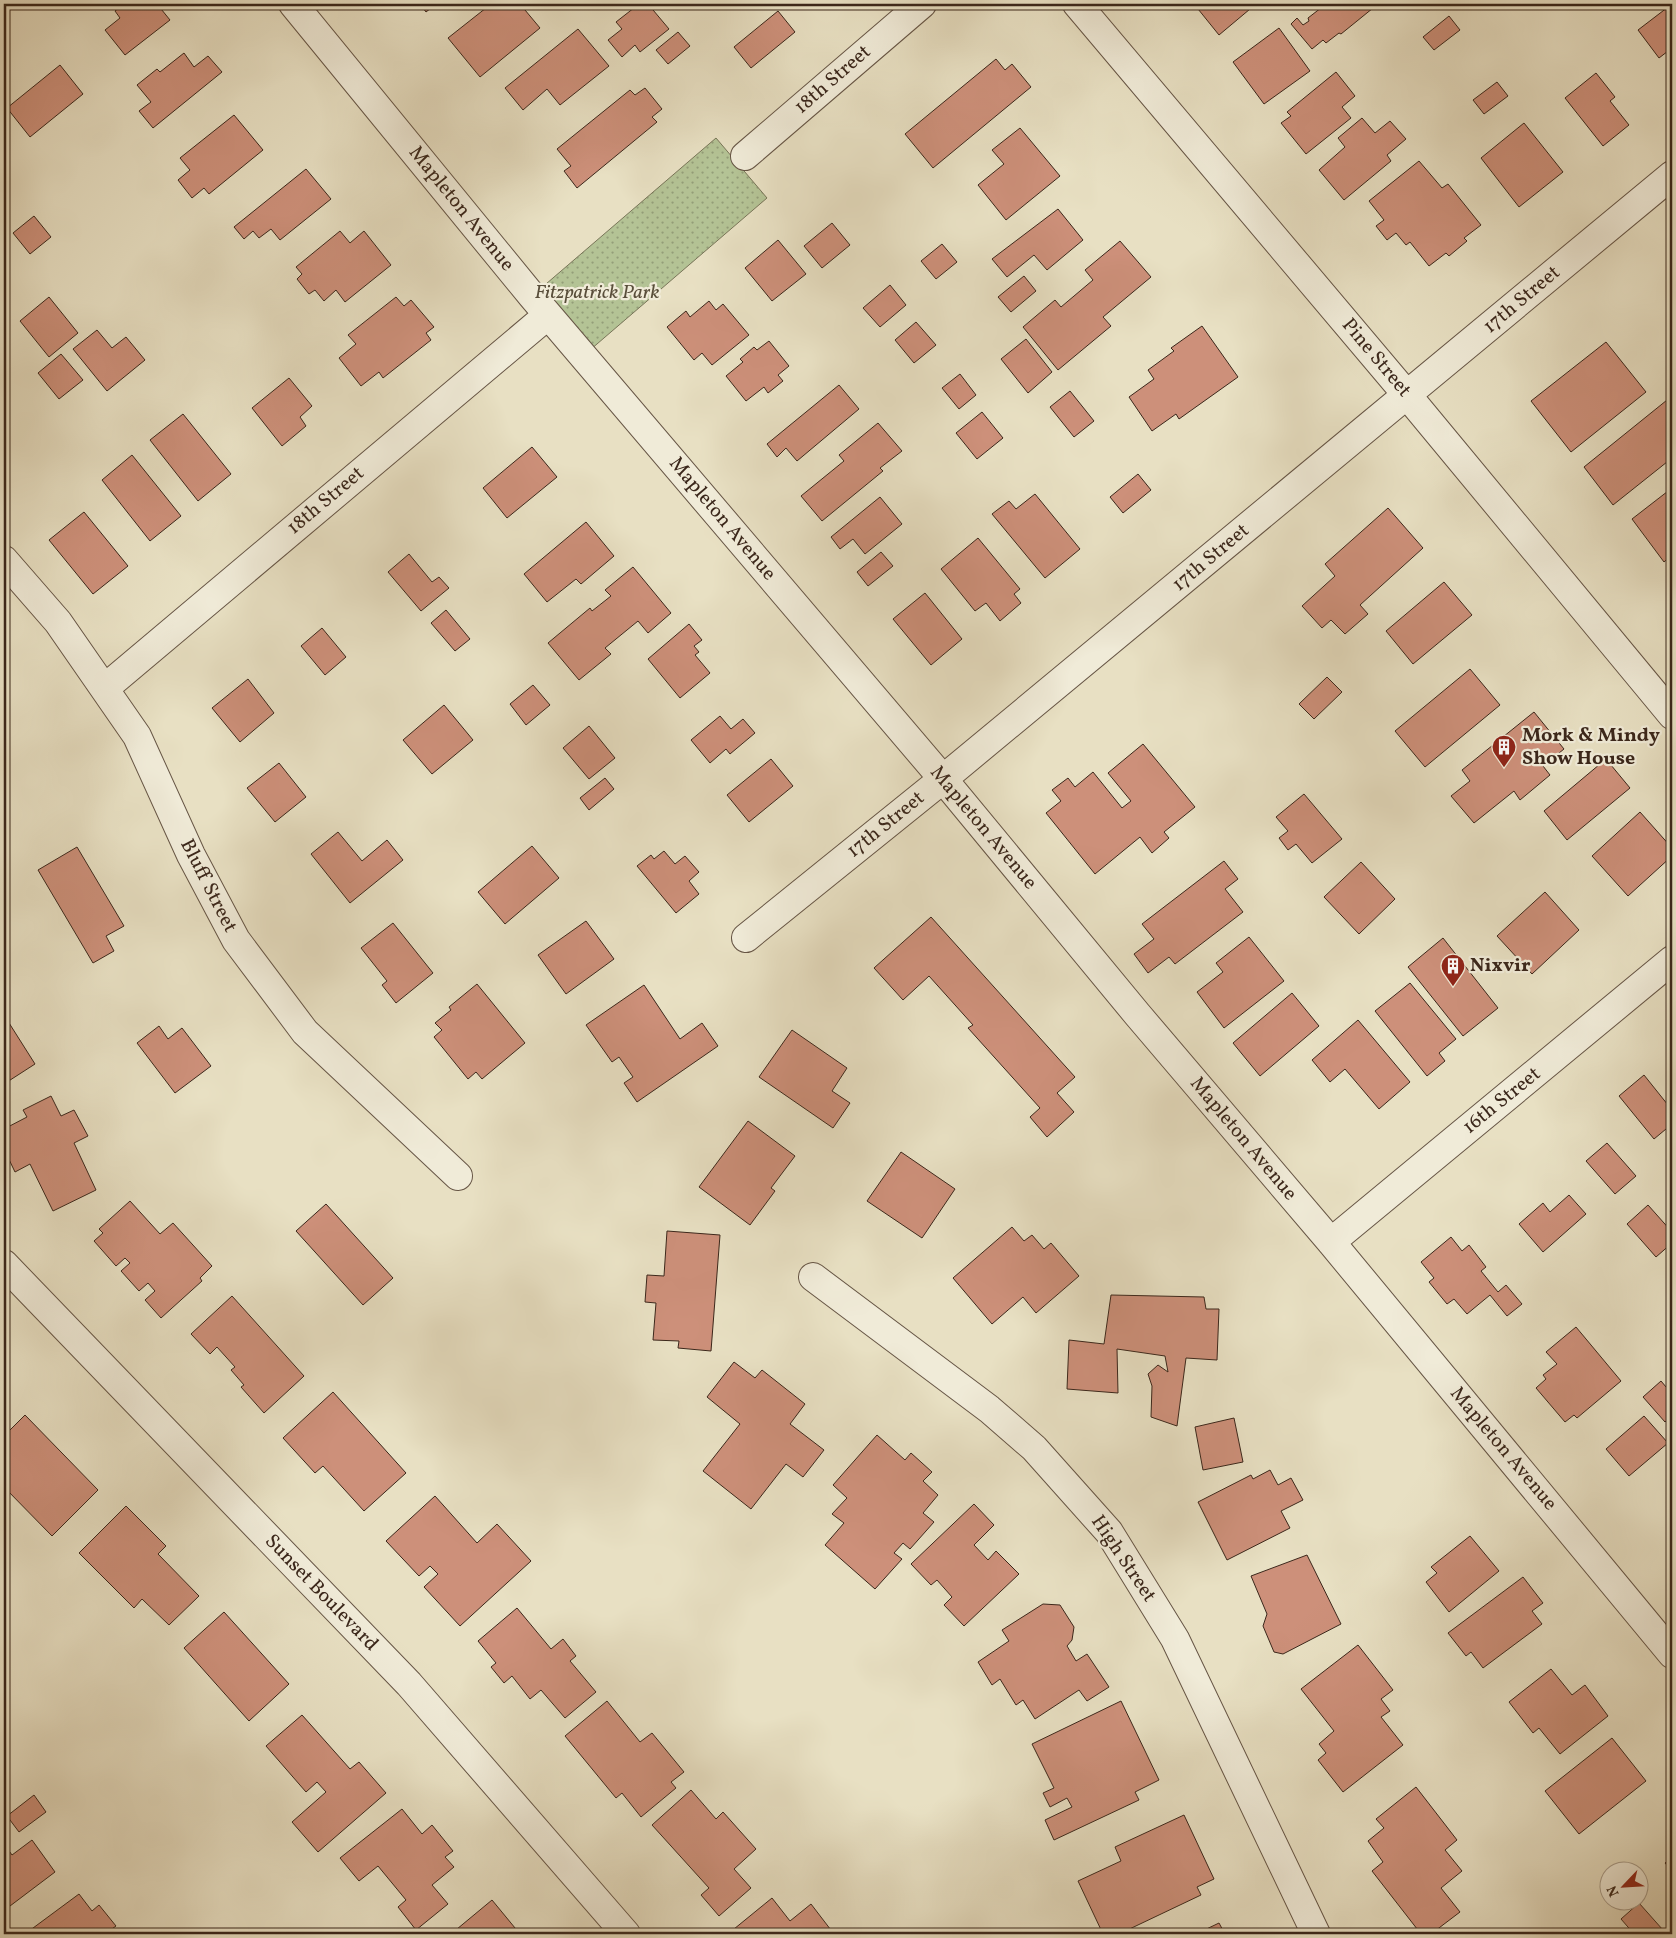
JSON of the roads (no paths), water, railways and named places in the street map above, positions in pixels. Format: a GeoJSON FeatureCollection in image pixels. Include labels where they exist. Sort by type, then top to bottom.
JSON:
{"type":"FeatureCollection","features":[{"type":"Feature","properties":{"kind":"street","name":"Mapleton Avenue"},"geometry":{"type":"LineString","coordinates":[[293,4],[548,315],[943,780],[1137,1014],[1331,1242],[1672,1654]]}},
{"type":"Feature","properties":{"kind":"street","name":"18th Street"},"geometry":{"type":"LineString","coordinates":[[745,156],[922,4]]}},
{"type":"Feature","properties":{"kind":"street","name":"Pine Street"},"geometry":{"type":"LineString","coordinates":[[1076,4],[1407,395],[1672,715]]}},
{"type":"Feature","properties":{"kind":"street","name":"17th Street"},"geometry":{"type":"LineString","coordinates":[[746,938],[943,780],[1672,175]]}},
{"type":"Feature","properties":{"kind":"street","name":"18th Street"},"geometry":{"type":"LineString","coordinates":[[105,688],[548,315]]}},
{"type":"Feature","properties":{"kind":"street","name":"Bluff Street"},"geometry":{"type":"LineString","coordinates":[[4,560],[58,622],[137,736],[191,855],[236,940],[305,1032],[458,1176]]}},
{"type":"Feature","properties":{"kind":"street","name":"16th Street"},"geometry":{"type":"LineString","coordinates":[[1331,1242],[1672,960]]}},
{"type":"Feature","properties":{"kind":"street","name":"Sunset Boulevard"},"geometry":{"type":"LineString","coordinates":[[4,1264],[409,1684],[626,1934]]}},
{"type":"Feature","properties":{"kind":"street","name":"High Street"},"geometry":{"type":"LineString","coordinates":[[813,1277],[989,1409],[1034,1448],[1109,1532],[1175,1639],[1316,1934]]}},
{"type":"Feature","properties":{"kind":"place","name":"Mork & Mindy Show House"},"geometry":{"type":"Point","coordinates":[1504,768]}},
{"type":"Feature","properties":{"kind":"place","name":"Nixvir"},"geometry":{"type":"Point","coordinates":[1453,987]}},
{"type":"Feature","properties":{"kind":"park label","name":"Fitzpatrick Park"},"geometry":{"type":"Point","coordinates":[597,293]}}]}
